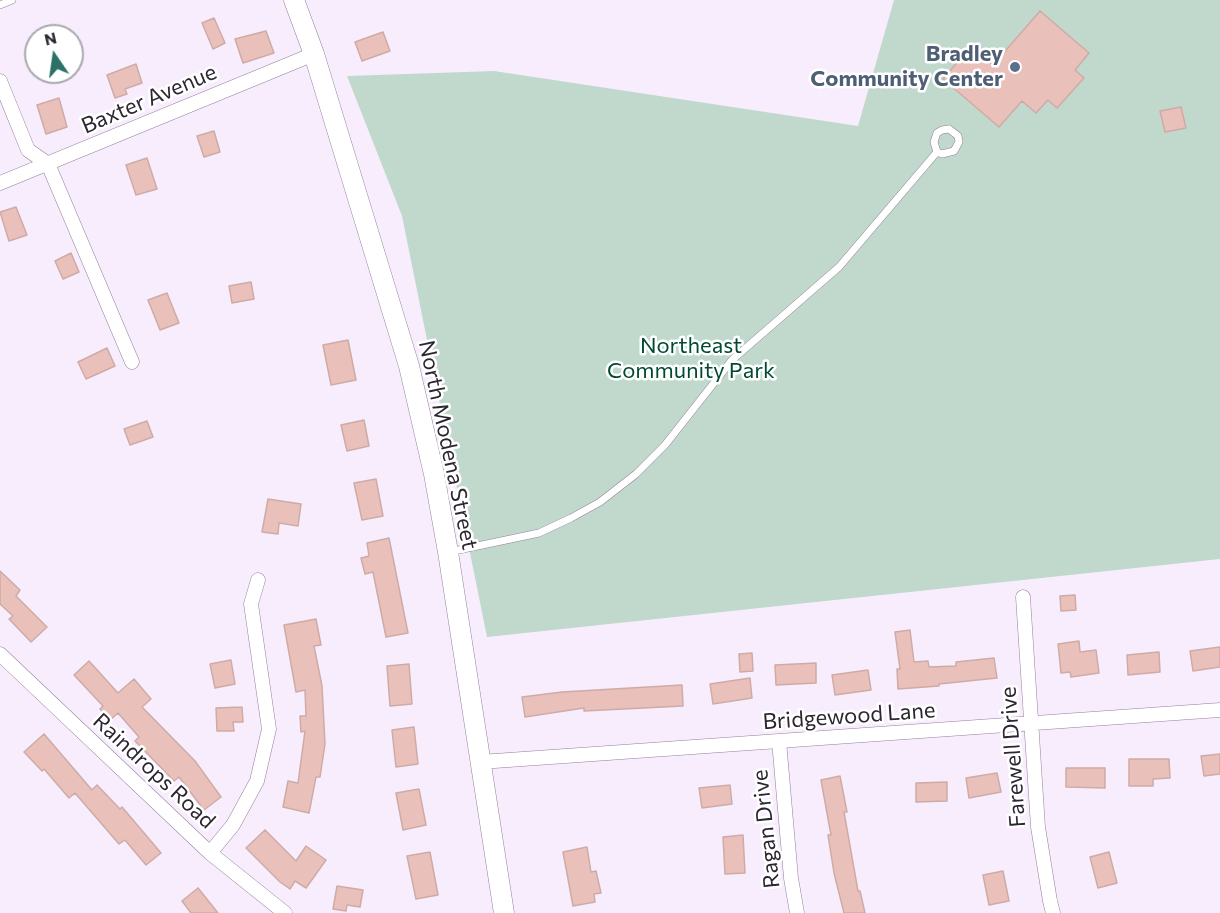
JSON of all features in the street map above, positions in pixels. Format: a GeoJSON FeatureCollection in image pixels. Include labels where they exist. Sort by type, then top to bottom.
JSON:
{"type":"FeatureCollection","features":[{"type":"Feature","properties":{"kind":"street","name":"North Modena Street"},"geometry":{"type":"LineString","coordinates":[[294,0],[314,54],[409,366],[434,474],[504,913]]}},
{"type":"Feature","properties":{"kind":"street","name":"Baxter Avenue"},"geometry":{"type":"LineString","coordinates":[[0,183],[314,54]]}},
{"type":"Feature","properties":{"kind":"street"},"geometry":{"type":"LineString","coordinates":[[0,81],[28,150],[48,164],[132,362]]}},
{"type":"Feature","properties":{"kind":"street"},"geometry":{"type":"LineString","coordinates":[[210,853],[233,825],[257,781],[269,729],[251,604],[258,580]]}},
{"type":"Feature","properties":{"kind":"street","name":"Farewell Drive"},"geometry":{"type":"LineString","coordinates":[[1023,597],[1038,827],[1053,913]]}},
{"type":"Feature","properties":{"kind":"street","name":"Raindrops Road"},"geometry":{"type":"LineString","coordinates":[[0,654],[210,853],[285,913]]}},
{"type":"Feature","properties":{"kind":"street","name":"Bridgewood Lane"},"geometry":{"type":"LineString","coordinates":[[480,762],[1220,710]]}},
{"type":"Feature","properties":{"kind":"street","name":"Ragan Drive"},"geometry":{"type":"LineString","coordinates":[[779,741],[791,878],[797,913]]}},
{"type":"Feature","properties":{"kind":"lane"},"geometry":{"type":"LineString","coordinates":[[0,5],[12,0]]}},
{"type":"Feature","properties":{"kind":"lane"},"geometry":{"type":"LineString","coordinates":[[448,552],[539,533],[600,502],[636,474],[685,422],[732,360],[839,267],[937,152]]}},
{"type":"Feature","properties":{"kind":"green space","name":"Northeast Community Park"},"geometry":{"type":"Polygon","coordinates":[[[894,0],[1220,0],[1220,559],[487,637],[402,216],[347,76],[494,71],[858,126],[894,0]]]}},
{"type":"Feature","properties":{"kind":"building","name":"Bradley Community Center"},"geometry":{"type":"Polygon","coordinates":[[[1040,11],[1089,53],[1075,70],[1084,78],[1057,108],[1048,100],[1036,113],[1022,101],[999,127],[943,79],[971,46],[993,65],[1040,11]]]}},
{"type":"Feature","properties":{"kind":"building"},"geometry":{"type":"Polygon","coordinates":[[[214,18],[225,43],[213,49],[202,23],[214,18]]]}},
{"type":"Feature","properties":{"kind":"building"},"geometry":{"type":"Polygon","coordinates":[[[266,31],[274,53],[243,63],[235,39],[266,31]]]}},
{"type":"Feature","properties":{"kind":"building"},"geometry":{"type":"Polygon","coordinates":[[[383,32],[390,51],[362,61],[355,42],[383,32]]]}},
{"type":"Feature","properties":{"kind":"building"},"geometry":{"type":"Polygon","coordinates":[[[136,64],[142,83],[125,89],[127,94],[115,98],[107,75],[136,64]]]}},
{"type":"Feature","properties":{"kind":"building"},"geometry":{"type":"Polygon","coordinates":[[[59,98],[67,127],[46,134],[37,105],[59,98]]]}},
{"type":"Feature","properties":{"kind":"building"},"geometry":{"type":"Polygon","coordinates":[[[1181,107],[1186,128],[1165,132],[1160,111],[1181,107]]]}},
{"type":"Feature","properties":{"kind":"building"},"geometry":{"type":"Polygon","coordinates":[[[214,131],[220,152],[204,157],[197,136],[214,131]]]}},
{"type":"Feature","properties":{"kind":"building"},"geometry":{"type":"Polygon","coordinates":[[[147,158],[157,189],[136,195],[126,165],[147,158]]]}},
{"type":"Feature","properties":{"kind":"building"},"geometry":{"type":"Polygon","coordinates":[[[16,207],[27,235],[9,241],[0,212],[16,207]]]}},
{"type":"Feature","properties":{"kind":"building"},"geometry":{"type":"Polygon","coordinates":[[[71,253],[79,272],[63,279],[55,261],[71,253]]]}},
{"type":"Feature","properties":{"kind":"building"},"geometry":{"type":"Polygon","coordinates":[[[251,282],[254,299],[232,303],[229,286],[251,282]]]}},
{"type":"Feature","properties":{"kind":"building"},"geometry":{"type":"Polygon","coordinates":[[[167,293],[179,323],[160,330],[148,300],[167,293]]]}},
{"type":"Feature","properties":{"kind":"building"},"geometry":{"type":"Polygon","coordinates":[[[348,340],[356,380],[331,385],[323,345],[348,340]]]}},
{"type":"Feature","properties":{"kind":"building"},"geometry":{"type":"Polygon","coordinates":[[[107,348],[115,366],[86,379],[78,362],[107,348]]]}},
{"type":"Feature","properties":{"kind":"building"},"geometry":{"type":"Polygon","coordinates":[[[364,420],[369,446],[347,451],[341,425],[364,420]]]}},
{"type":"Feature","properties":{"kind":"building"},"geometry":{"type":"Polygon","coordinates":[[[147,421],[153,437],[130,445],[124,429],[147,421]]]}},
{"type":"Feature","properties":{"kind":"building"},"geometry":{"type":"Polygon","coordinates":[[[376,479],[383,516],[362,520],[354,483],[376,479]]]}},
{"type":"Feature","properties":{"kind":"building"},"geometry":{"type":"Polygon","coordinates":[[[268,499],[301,504],[298,526],[279,523],[278,534],[262,532],[268,499]]]}},
{"type":"Feature","properties":{"kind":"building"},"geometry":{"type":"Polygon","coordinates":[[[389,538],[408,633],[386,637],[373,572],[365,574],[361,558],[369,556],[367,543],[389,538]]]}},
{"type":"Feature","properties":{"kind":"building"},"geometry":{"type":"Polygon","coordinates":[[[0,571],[20,590],[16,596],[47,627],[31,642],[9,619],[13,616],[0,604],[0,571]]]}},
{"type":"Feature","properties":{"kind":"building"},"geometry":{"type":"Polygon","coordinates":[[[1075,595],[1076,610],[1061,611],[1060,596],[1075,595]]]}},
{"type":"Feature","properties":{"kind":"building"},"geometry":{"type":"Polygon","coordinates":[[[316,619],[321,645],[314,646],[322,686],[325,744],[320,777],[316,777],[309,813],[283,807],[288,781],[298,783],[305,731],[301,732],[300,716],[306,716],[305,690],[296,692],[284,625],[316,619]]]}},
{"type":"Feature","properties":{"kind":"building"},"geometry":{"type":"Polygon","coordinates":[[[910,630],[914,662],[928,661],[929,667],[956,666],[956,662],[994,658],[997,678],[898,689],[897,669],[900,669],[895,632],[910,630]]]}},
{"type":"Feature","properties":{"kind":"building"},"geometry":{"type":"Polygon","coordinates":[[[1079,641],[1080,652],[1096,650],[1099,673],[1071,677],[1070,672],[1061,673],[1058,644],[1079,641]]]}},
{"type":"Feature","properties":{"kind":"building"},"geometry":{"type":"Polygon","coordinates":[[[1220,647],[1220,667],[1193,671],[1190,651],[1220,647]]]}},
{"type":"Feature","properties":{"kind":"building"},"geometry":{"type":"Polygon","coordinates":[[[1159,652],[1160,672],[1128,675],[1127,655],[1159,652]]]}},
{"type":"Feature","properties":{"kind":"building"},"geometry":{"type":"Polygon","coordinates":[[[752,653],[753,671],[740,672],[739,654],[752,653]]]}},
{"type":"Feature","properties":{"kind":"building"},"geometry":{"type":"Polygon","coordinates":[[[231,660],[235,684],[215,688],[210,664],[231,660]]]}},
{"type":"Feature","properties":{"kind":"building"},"geometry":{"type":"Polygon","coordinates":[[[89,661],[118,693],[134,679],[151,699],[142,707],[195,761],[221,797],[204,810],[179,777],[174,781],[135,741],[139,737],[118,713],[110,720],[100,709],[103,706],[74,675],[89,661]]]}},
{"type":"Feature","properties":{"kind":"building"},"geometry":{"type":"Polygon","coordinates":[[[816,663],[816,683],[776,685],[775,665],[816,663]]]}},
{"type":"Feature","properties":{"kind":"building"},"geometry":{"type":"Polygon","coordinates":[[[409,664],[412,704],[390,706],[387,666],[409,664]]]}},
{"type":"Feature","properties":{"kind":"building"},"geometry":{"type":"Polygon","coordinates":[[[868,670],[871,690],[835,695],[832,675],[868,670]]]}},
{"type":"Feature","properties":{"kind":"building"},"geometry":{"type":"Polygon","coordinates":[[[750,678],[752,698],[713,704],[710,684],[750,678]]]}},
{"type":"Feature","properties":{"kind":"building"},"geometry":{"type":"Polygon","coordinates":[[[682,685],[683,706],[584,711],[584,708],[525,717],[522,697],[562,692],[682,685]]]}},
{"type":"Feature","properties":{"kind":"building"},"geometry":{"type":"Polygon","coordinates":[[[242,707],[243,722],[233,722],[234,731],[217,731],[216,708],[242,707]]]}},
{"type":"Feature","properties":{"kind":"building"},"geometry":{"type":"Polygon","coordinates":[[[414,727],[418,764],[396,767],[392,730],[414,727]]]}},
{"type":"Feature","properties":{"kind":"building"},"geometry":{"type":"Polygon","coordinates":[[[44,734],[92,790],[97,785],[120,809],[122,807],[161,853],[146,865],[125,840],[119,844],[75,793],[69,798],[44,769],[42,771],[24,752],[44,734]]]}},
{"type":"Feature","properties":{"kind":"building"},"geometry":{"type":"Polygon","coordinates":[[[1220,754],[1220,774],[1204,776],[1201,756],[1220,754]]]}},
{"type":"Feature","properties":{"kind":"building"},"geometry":{"type":"Polygon","coordinates":[[[1129,759],[1169,759],[1170,778],[1153,779],[1153,786],[1129,786],[1129,759]]]}},
{"type":"Feature","properties":{"kind":"building"},"geometry":{"type":"Polygon","coordinates":[[[1066,768],[1105,768],[1105,788],[1066,787],[1066,768]]]}},
{"type":"Feature","properties":{"kind":"building"},"geometry":{"type":"Polygon","coordinates":[[[997,773],[1001,792],[969,798],[966,778],[997,773]]]}},
{"type":"Feature","properties":{"kind":"building"},"geometry":{"type":"Polygon","coordinates":[[[840,776],[858,891],[860,891],[865,913],[844,913],[834,873],[828,835],[831,835],[821,780],[840,776]]]}},
{"type":"Feature","properties":{"kind":"building"},"geometry":{"type":"Polygon","coordinates":[[[947,782],[947,801],[916,802],[916,783],[947,782]]]}},
{"type":"Feature","properties":{"kind":"building"},"geometry":{"type":"Polygon","coordinates":[[[730,785],[732,804],[702,808],[699,788],[730,785]]]}},
{"type":"Feature","properties":{"kind":"building"},"geometry":{"type":"Polygon","coordinates":[[[419,789],[426,825],[403,830],[396,793],[419,789]]]}},
{"type":"Feature","properties":{"kind":"building"},"geometry":{"type":"Polygon","coordinates":[[[265,830],[296,861],[306,846],[326,860],[306,888],[295,881],[290,889],[246,848],[265,830]]]}},
{"type":"Feature","properties":{"kind":"building"},"geometry":{"type":"Polygon","coordinates":[[[743,835],[745,873],[725,874],[723,837],[743,835]]]}},
{"type":"Feature","properties":{"kind":"building"},"geometry":{"type":"Polygon","coordinates":[[[587,847],[591,872],[596,871],[601,893],[594,894],[595,902],[573,906],[563,852],[587,847]]]}},
{"type":"Feature","properties":{"kind":"building"},"geometry":{"type":"Polygon","coordinates":[[[430,852],[438,895],[416,899],[407,856],[430,852]]]}},
{"type":"Feature","properties":{"kind":"building"},"geometry":{"type":"Polygon","coordinates":[[[1109,852],[1117,883],[1098,888],[1090,857],[1109,852]]]}},
{"type":"Feature","properties":{"kind":"building"},"geometry":{"type":"Polygon","coordinates":[[[1003,871],[1009,901],[989,905],[983,875],[1003,871]]]}},
{"type":"Feature","properties":{"kind":"building"},"geometry":{"type":"Polygon","coordinates":[[[337,886],[363,890],[360,907],[347,905],[346,911],[333,909],[337,886]]]}},
{"type":"Feature","properties":{"kind":"building"},"geometry":{"type":"Polygon","coordinates":[[[198,888],[218,913],[191,913],[182,901],[198,888]]]}},
{"type":"Feature","properties":{"kind":"place","name":"Bradley Community Center"},"geometry":{"type":"Point","coordinates":[1015,67]}}]}
